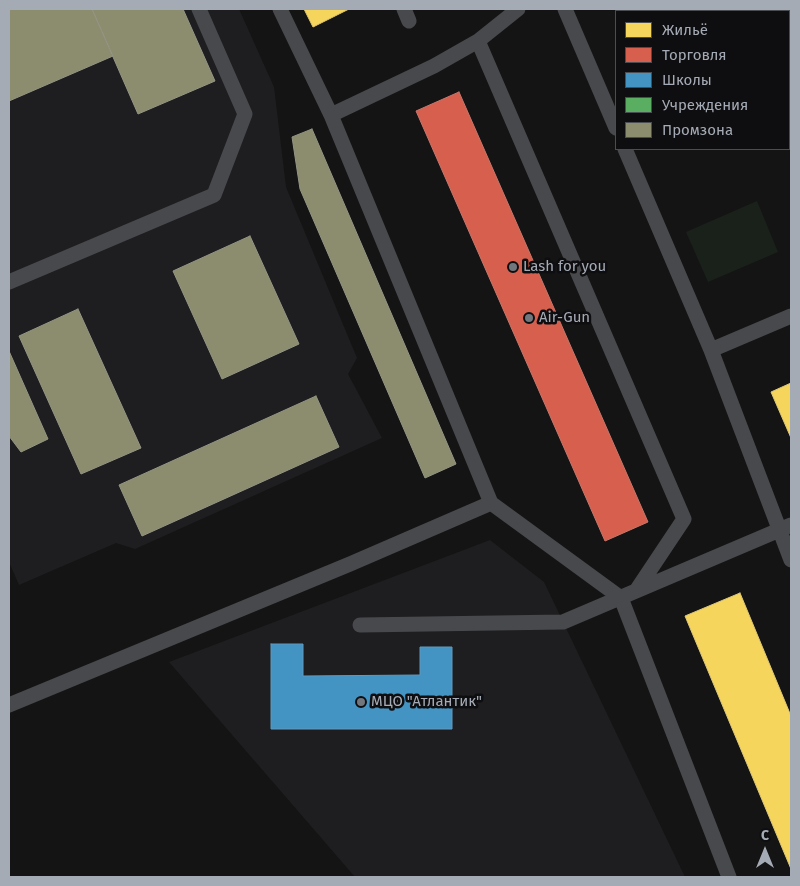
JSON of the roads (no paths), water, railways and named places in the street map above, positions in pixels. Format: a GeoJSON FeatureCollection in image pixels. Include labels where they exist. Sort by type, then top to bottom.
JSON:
{"type":"FeatureCollection","features":[{"type":"Feature","properties":{"kind":"lane"},"geometry":{"type":"LineString","coordinates":[[9,282],[214,195],[245,114],[199,9]]}},
{"type":"Feature","properties":{"kind":"lane"},"geometry":{"type":"LineString","coordinates":[[280,9],[331,115],[491,503],[621,598],[729,877]]}},
{"type":"Feature","properties":{"kind":"lane"},"geometry":{"type":"LineString","coordinates":[[331,115],[434,66],[478,40],[518,9]]}},
{"type":"Feature","properties":{"kind":"lane"},"geometry":{"type":"LineString","coordinates":[[566,9],[615,126]]}},
{"type":"Feature","properties":{"kind":"lane"},"geometry":{"type":"LineString","coordinates":[[478,40],[684,519],[636,591]]}},
{"type":"Feature","properties":{"kind":"lane"},"geometry":{"type":"LineString","coordinates":[[625,150],[786,527],[791,560]]}},
{"type":"Feature","properties":{"kind":"lane"},"geometry":{"type":"LineString","coordinates":[[711,350],[791,316]]}},
{"type":"Feature","properties":{"kind":"lane"},"geometry":{"type":"LineString","coordinates":[[9,705],[491,503]]}},
{"type":"Feature","properties":{"kind":"lane"},"geometry":{"type":"LineString","coordinates":[[360,625],[563,622],[786,527]]}},
{"type":"Feature","properties":{"kind":"place","name":"Lash for you"},"geometry":{"type":"Point","coordinates":[513,267]}},
{"type":"Feature","properties":{"kind":"place","name":"Air-Gun"},"geometry":{"type":"Point","coordinates":[529,318]}},
{"type":"Feature","properties":{"kind":"place","name":"МЦО \"Атлантик\""},"geometry":{"type":"Point","coordinates":[361,702]}}]}
